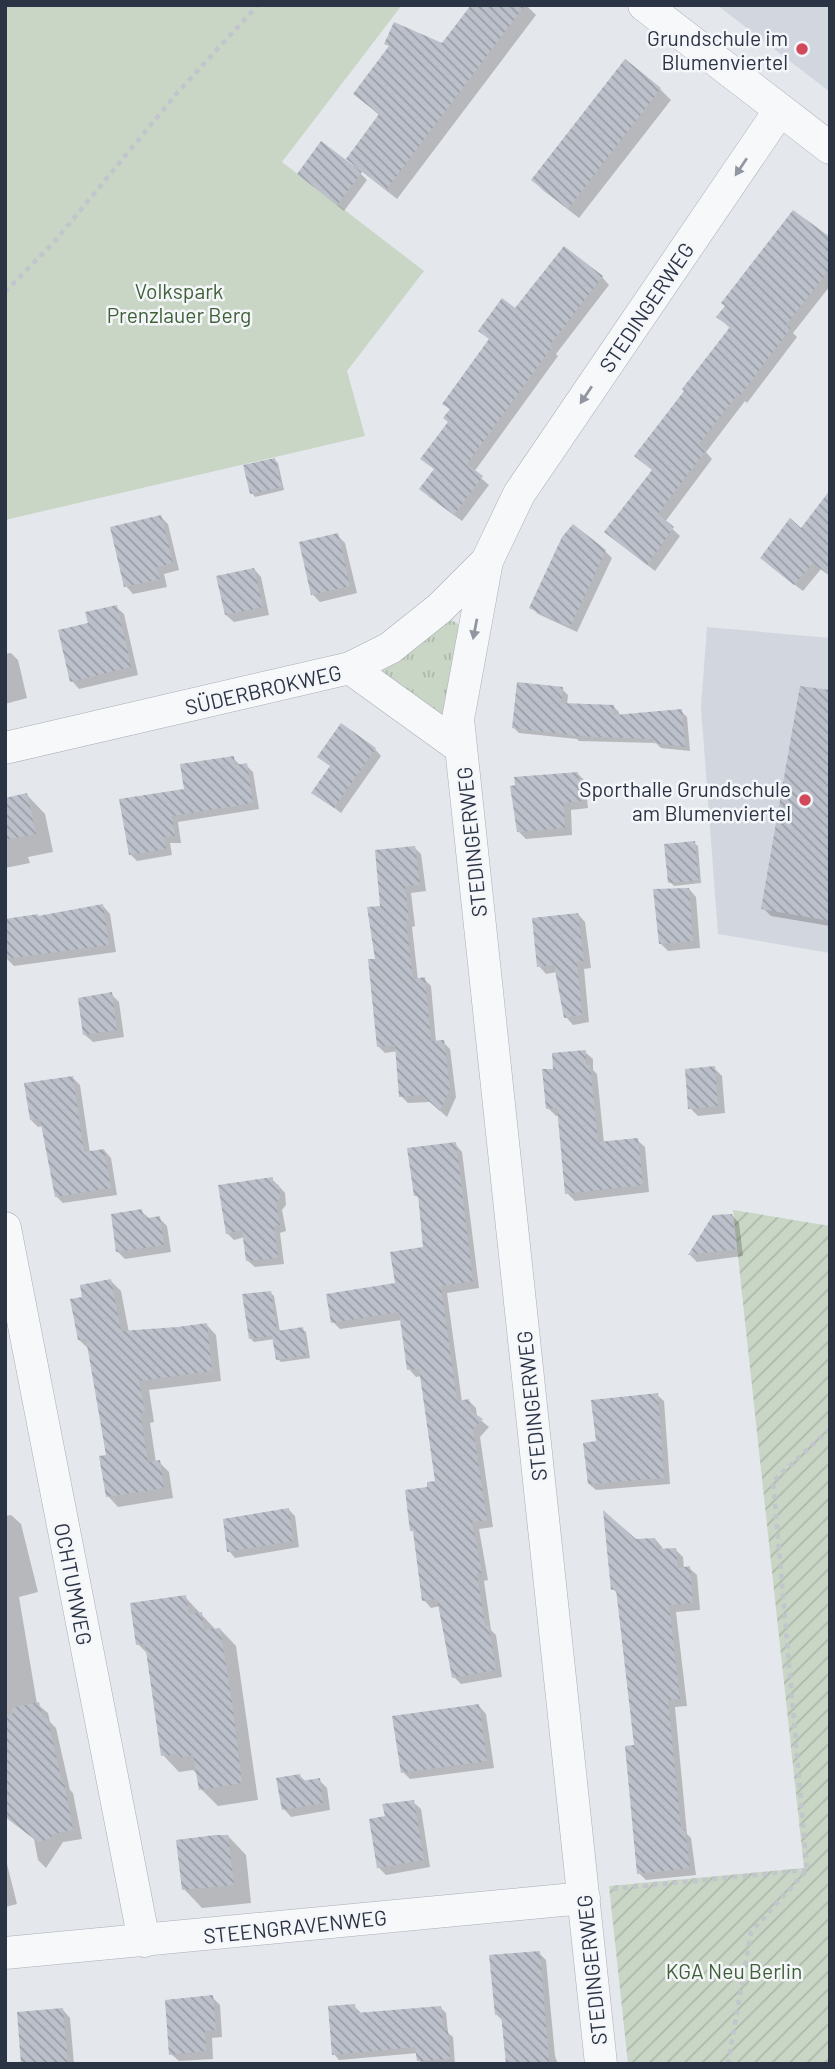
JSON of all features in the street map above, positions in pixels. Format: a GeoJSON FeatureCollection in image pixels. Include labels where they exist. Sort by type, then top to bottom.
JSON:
{"type":"FeatureCollection","features":[{"type":"Feature","properties":{"kind":"street"},"geometry":{"type":"LineString","coordinates":[[644,5],[830,148]]}},
{"type":"Feature","properties":{"kind":"street","name":"STEDINGERWEG"},"geometry":{"type":"LineString","coordinates":[[601,2064],[458,719],[487,561],[519,494],[780,110]]}},
{"type":"Feature","properties":{"kind":"street","name":"SÜDERBROKWEG"},"geometry":{"type":"LineString","coordinates":[[5,748],[351,668],[390,648],[440,608],[487,561]]}},
{"type":"Feature","properties":{"kind":"street","name":"STEDINGERWEG"},"geometry":{"type":"LineString","coordinates":[[351,668],[461,748]]}},
{"type":"Feature","properties":{"kind":"street","name":"OCHTUMWEG"},"geometry":{"type":"LineString","coordinates":[[5,1228],[144,1941]]}},
{"type":"Feature","properties":{"kind":"street","name":"STEENGRAVENWEG"},"geometry":{"type":"LineString","coordinates":[[5,1953],[583,1895]]}},
{"type":"Feature","properties":{"kind":"path"},"geometry":{"type":"LineString","coordinates":[[5,292],[55,241],[178,92],[258,5]]}},
{"type":"Feature","properties":{"kind":"path"},"geometry":{"type":"LineString","coordinates":[[728,2064],[751,1932],[807,1870],[773,1481],[830,1429]]}},
{"type":"Feature","properties":{"kind":"path"},"geometry":{"type":"LineString","coordinates":[[583,1895],[807,1870]]}},
{"type":"Feature","properties":{"kind":"shaded area","name":"Grundschule im Blumenviertel"},"geometry":{"type":"Polygon","coordinates":[[[717,5],[830,5],[830,92],[717,5]]]}},
{"type":"Feature","properties":{"kind":"shaded area"},"geometry":{"type":"Polygon","coordinates":[[[707,627],[830,638],[830,953],[718,934],[701,707],[707,627]]]}},
{"type":"Feature","properties":{"kind":"green space","name":"Volkspark Prenzlauer Berg"},"geometry":{"type":"Polygon","coordinates":[[[5,5],[402,5],[282,162],[424,271],[347,371],[365,436],[5,520],[5,5]]]}},
{"type":"Feature","properties":{"kind":"green space"},"geometry":{"type":"Polygon","coordinates":[[[450,619],[458,624],[460,629],[446,714],[442,716],[383,675],[383,668],[450,619]]]}},
{"type":"Feature","properties":{"kind":"green space","name":"KGA Neu Berlin"},"geometry":{"type":"Polygon","coordinates":[[[733,1210],[830,1226],[830,2064],[628,2064],[609,1886],[804,1868],[733,1210]]]}},
{"type":"Feature","properties":{"kind":"building"},"geometry":{"type":"Polygon","coordinates":[[[471,5],[525,5],[386,190],[346,159],[379,114],[353,94],[389,46],[384,44],[394,22],[442,43],[471,5]]]}},
{"type":"Feature","properties":{"kind":"building"},"geometry":{"type":"Polygon","coordinates":[[[625,59],[661,88],[568,209],[531,180],[625,59]]]}},
{"type":"Feature","properties":{"kind":"building"},"geometry":{"type":"Polygon","coordinates":[[[321,141],[362,172],[337,205],[297,174],[321,141]]]}},
{"type":"Feature","properties":{"kind":"building"},"geometry":{"type":"Polygon","coordinates":[[[793,210],[830,237],[830,269],[786,325],[791,328],[739,397],[737,395],[699,444],[706,450],[658,514],[674,527],[647,565],[604,532],[652,470],[634,456],[730,327],[716,317],[725,306],[721,303],[793,210]]]}},
{"type":"Feature","properties":{"kind":"building"},"geometry":{"type":"Polygon","coordinates":[[[564,246],[603,276],[550,345],[552,347],[467,464],[483,476],[454,515],[419,489],[434,469],[420,459],[448,422],[443,418],[450,409],[442,404],[489,339],[478,331],[502,298],[515,308],[564,246]]]}},
{"type":"Feature","properties":{"kind":"building"},"geometry":{"type":"Polygon","coordinates":[[[275,458],[282,487],[250,494],[243,465],[275,458]]]}},
{"type":"Feature","properties":{"kind":"building"},"geometry":{"type":"Polygon","coordinates":[[[830,490],[830,576],[813,563],[794,585],[760,558],[790,518],[801,528],[830,490]]]}},
{"type":"Feature","properties":{"kind":"building"},"geometry":{"type":"Polygon","coordinates":[[[161,515],[173,563],[157,567],[160,579],[124,587],[110,527],[161,515]]]}},
{"type":"Feature","properties":{"kind":"building"},"geometry":{"type":"Polygon","coordinates":[[[573,524],[606,550],[570,627],[529,608],[562,537],[573,524]]]}},
{"type":"Feature","properties":{"kind":"building"},"geometry":{"type":"Polygon","coordinates":[[[338,533],[350,586],[311,595],[299,542],[338,533]]]}},
{"type":"Feature","properties":{"kind":"building"},"geometry":{"type":"Polygon","coordinates":[[[254,568],[263,607],[225,615],[216,576],[254,568]]]}},
{"type":"Feature","properties":{"kind":"building"},"geometry":{"type":"Polygon","coordinates":[[[117,605],[131,667],[70,682],[58,630],[88,623],[85,612],[117,605]]]}},
{"type":"Feature","properties":{"kind":"building"},"geometry":{"type":"Polygon","coordinates":[[[517,682],[563,687],[561,703],[614,705],[614,715],[682,709],[685,747],[653,743],[653,739],[572,736],[512,728],[517,682]]]}},
{"type":"Feature","properties":{"kind":"building","name":"Sporthalle Grundschule am Blumenviertel"},"geometry":{"type":"Polygon","coordinates":[[[800,686],[830,690],[830,921],[761,909],[800,686]]]}},
{"type":"Feature","properties":{"kind":"building"},"geometry":{"type":"Polygon","coordinates":[[[341,723],[376,748],[334,808],[311,793],[330,766],[317,757],[341,723]]]}},
{"type":"Feature","properties":{"kind":"building"},"geometry":{"type":"Polygon","coordinates":[[[234,756],[235,765],[247,763],[253,803],[172,816],[175,836],[164,837],[166,849],[129,855],[119,799],[184,789],[180,764],[234,756]]]}},
{"type":"Feature","properties":{"kind":"building"},"geometry":{"type":"Polygon","coordinates":[[[578,772],[581,801],[564,803],[565,828],[517,832],[510,786],[515,785],[514,777],[578,772]]]}},
{"type":"Feature","properties":{"kind":"building"},"geometry":{"type":"Polygon","coordinates":[[[27,793],[36,834],[5,840],[5,798],[27,793]]]}},
{"type":"Feature","properties":{"kind":"building"},"geometry":{"type":"Polygon","coordinates":[[[695,841],[699,880],[668,883],[664,844],[695,841]]]}},
{"type":"Feature","properties":{"kind":"building"},"geometry":{"type":"Polygon","coordinates":[[[415,846],[420,885],[405,886],[409,920],[406,920],[413,979],[425,977],[431,1041],[444,1040],[450,1089],[440,1111],[422,1095],[399,1097],[395,1045],[377,1047],[368,959],[375,959],[367,907],[380,906],[375,850],[415,846]]]}},
{"type":"Feature","properties":{"kind":"building"},"geometry":{"type":"Polygon","coordinates":[[[689,888],[693,941],[659,944],[653,889],[689,888]]]}},
{"type":"Feature","properties":{"kind":"building"},"geometry":{"type":"Polygon","coordinates":[[[103,904],[109,945],[5,959],[5,919],[103,904]]]}},
{"type":"Feature","properties":{"kind":"building"},"geometry":{"type":"Polygon","coordinates":[[[578,913],[584,961],[577,961],[582,1015],[564,1018],[554,965],[537,967],[532,918],[578,913]]]}},
{"type":"Feature","properties":{"kind":"building"},"geometry":{"type":"Polygon","coordinates":[[[112,992],[117,1030],[83,1035],[78,998],[112,992]]]}},
{"type":"Feature","properties":{"kind":"building"},"geometry":{"type":"Polygon","coordinates":[[[586,1050],[598,1142],[638,1138],[643,1185],[565,1194],[557,1108],[546,1109],[542,1069],[553,1069],[552,1053],[586,1050]]]}},
{"type":"Feature","properties":{"kind":"building"},"geometry":{"type":"Polygon","coordinates":[[[715,1066],[718,1106],[688,1109],[685,1069],[715,1066]]]}},
{"type":"Feature","properties":{"kind":"building"},"geometry":{"type":"Polygon","coordinates":[[[73,1076],[84,1152],[104,1149],[111,1188],[55,1197],[40,1119],[30,1120],[24,1083],[73,1076]]]}},
{"type":"Feature","properties":{"kind":"building"},"geometry":{"type":"Polygon","coordinates":[[[456,1142],[473,1281],[441,1286],[457,1401],[469,1399],[471,1411],[483,1419],[473,1429],[487,1520],[472,1522],[482,1573],[477,1574],[485,1626],[489,1626],[496,1670],[452,1678],[437,1599],[422,1601],[405,1490],[427,1487],[427,1482],[435,1481],[419,1369],[407,1370],[399,1312],[331,1323],[326,1294],[395,1283],[390,1252],[423,1247],[418,1195],[414,1196],[407,1148],[456,1142]]]}},
{"type":"Feature","properties":{"kind":"building"},"geometry":{"type":"Polygon","coordinates":[[[273,1177],[273,1183],[279,1185],[280,1198],[276,1203],[280,1225],[274,1226],[278,1258],[246,1261],[242,1230],[226,1234],[218,1185],[273,1177]]]}},
{"type":"Feature","properties":{"kind":"building"},"geometry":{"type":"Polygon","coordinates":[[[142,1209],[143,1219],[160,1216],[164,1245],[116,1252],[111,1214],[142,1209]]]}},
{"type":"Feature","properties":{"kind":"building"},"geometry":{"type":"Polygon","coordinates":[[[732,1214],[737,1249],[688,1255],[713,1215],[732,1214]]]}},
{"type":"Feature","properties":{"kind":"building"},"geometry":{"type":"Polygon","coordinates":[[[111,1279],[121,1331],[207,1323],[212,1371],[139,1381],[145,1412],[140,1413],[148,1462],[160,1460],[164,1488],[106,1497],[99,1456],[106,1455],[86,1339],[78,1340],[70,1299],[82,1297],[80,1285],[111,1279]]]}},
{"type":"Feature","properties":{"kind":"building"},"geometry":{"type":"Polygon","coordinates":[[[271,1291],[277,1331],[303,1327],[307,1355],[276,1360],[272,1336],[249,1339],[242,1294],[271,1291]]]}},
{"type":"Feature","properties":{"kind":"building"},"geometry":{"type":"Polygon","coordinates":[[[658,1393],[664,1478],[588,1484],[583,1443],[596,1441],[591,1400],[658,1393]]]}},
{"type":"Feature","properties":{"kind":"building"},"geometry":{"type":"Polygon","coordinates":[[[289,1508],[293,1541],[227,1552],[223,1519],[289,1508]]]}},
{"type":"Feature","properties":{"kind":"building"},"geometry":{"type":"Polygon","coordinates":[[[603,1510],[636,1539],[655,1538],[657,1549],[676,1548],[678,1568],[690,1566],[693,1603],[669,1605],[680,1699],[668,1700],[681,1829],[685,1829],[690,1868],[637,1874],[625,1746],[634,1745],[616,1589],[611,1590],[603,1510]]]}},
{"type":"Feature","properties":{"kind":"building"},"geometry":{"type":"Polygon","coordinates":[[[186,1595],[189,1614],[202,1612],[204,1630],[220,1628],[242,1783],[199,1790],[193,1755],[179,1758],[177,1754],[161,1756],[145,1644],[136,1645],[130,1603],[186,1595]]]}},
{"type":"Feature","properties":{"kind":"building"},"geometry":{"type":"Polygon","coordinates":[[[39,1702],[43,1718],[47,1716],[73,1830],[53,1834],[50,1839],[38,1842],[5,1817],[5,1716],[13,1714],[12,1708],[39,1702]]]}},
{"type":"Feature","properties":{"kind":"building"},"geometry":{"type":"Polygon","coordinates":[[[479,1704],[487,1761],[401,1773],[392,1716],[479,1704]]]}},
{"type":"Feature","properties":{"kind":"building"},"geometry":{"type":"Polygon","coordinates":[[[300,1774],[302,1781],[320,1778],[323,1803],[282,1810],[276,1778],[300,1774]]]}},
{"type":"Feature","properties":{"kind":"building"},"geometry":{"type":"Polygon","coordinates":[[[414,1800],[424,1860],[377,1868],[369,1819],[385,1816],[382,1804],[414,1800]]]}},
{"type":"Feature","properties":{"kind":"building"},"geometry":{"type":"Polygon","coordinates":[[[228,1835],[234,1885],[182,1890],[176,1840],[228,1835]]]}},
{"type":"Feature","properties":{"kind":"building"},"geometry":{"type":"Polygon","coordinates":[[[540,1951],[549,2064],[506,2064],[501,2014],[495,2015],[489,1955],[540,1951]]]}},
{"type":"Feature","properties":{"kind":"building"},"geometry":{"type":"Polygon","coordinates":[[[213,1995],[216,2030],[205,2031],[206,2051],[169,2055],[165,2000],[213,1995]]]}},
{"type":"Feature","properties":{"kind":"building"},"geometry":{"type":"Polygon","coordinates":[[[355,2004],[356,2013],[441,2006],[444,2030],[448,2029],[450,2059],[417,2061],[415,2047],[332,2055],[328,2006],[355,2004]]]}},
{"type":"Feature","properties":{"kind":"building"},"geometry":{"type":"Polygon","coordinates":[[[63,2008],[68,2064],[21,2064],[17,2012],[63,2008]]]}},
{"type":"Feature","properties":{"kind":"place","name":"Grundschule im Blumenviertel"},"geometry":{"type":"Point","coordinates":[802,49]}},
{"type":"Feature","properties":{"kind":"place","name":"Sporthalle Grundschule am Blumenviertel"},"geometry":{"type":"Point","coordinates":[805,800]}}]}
